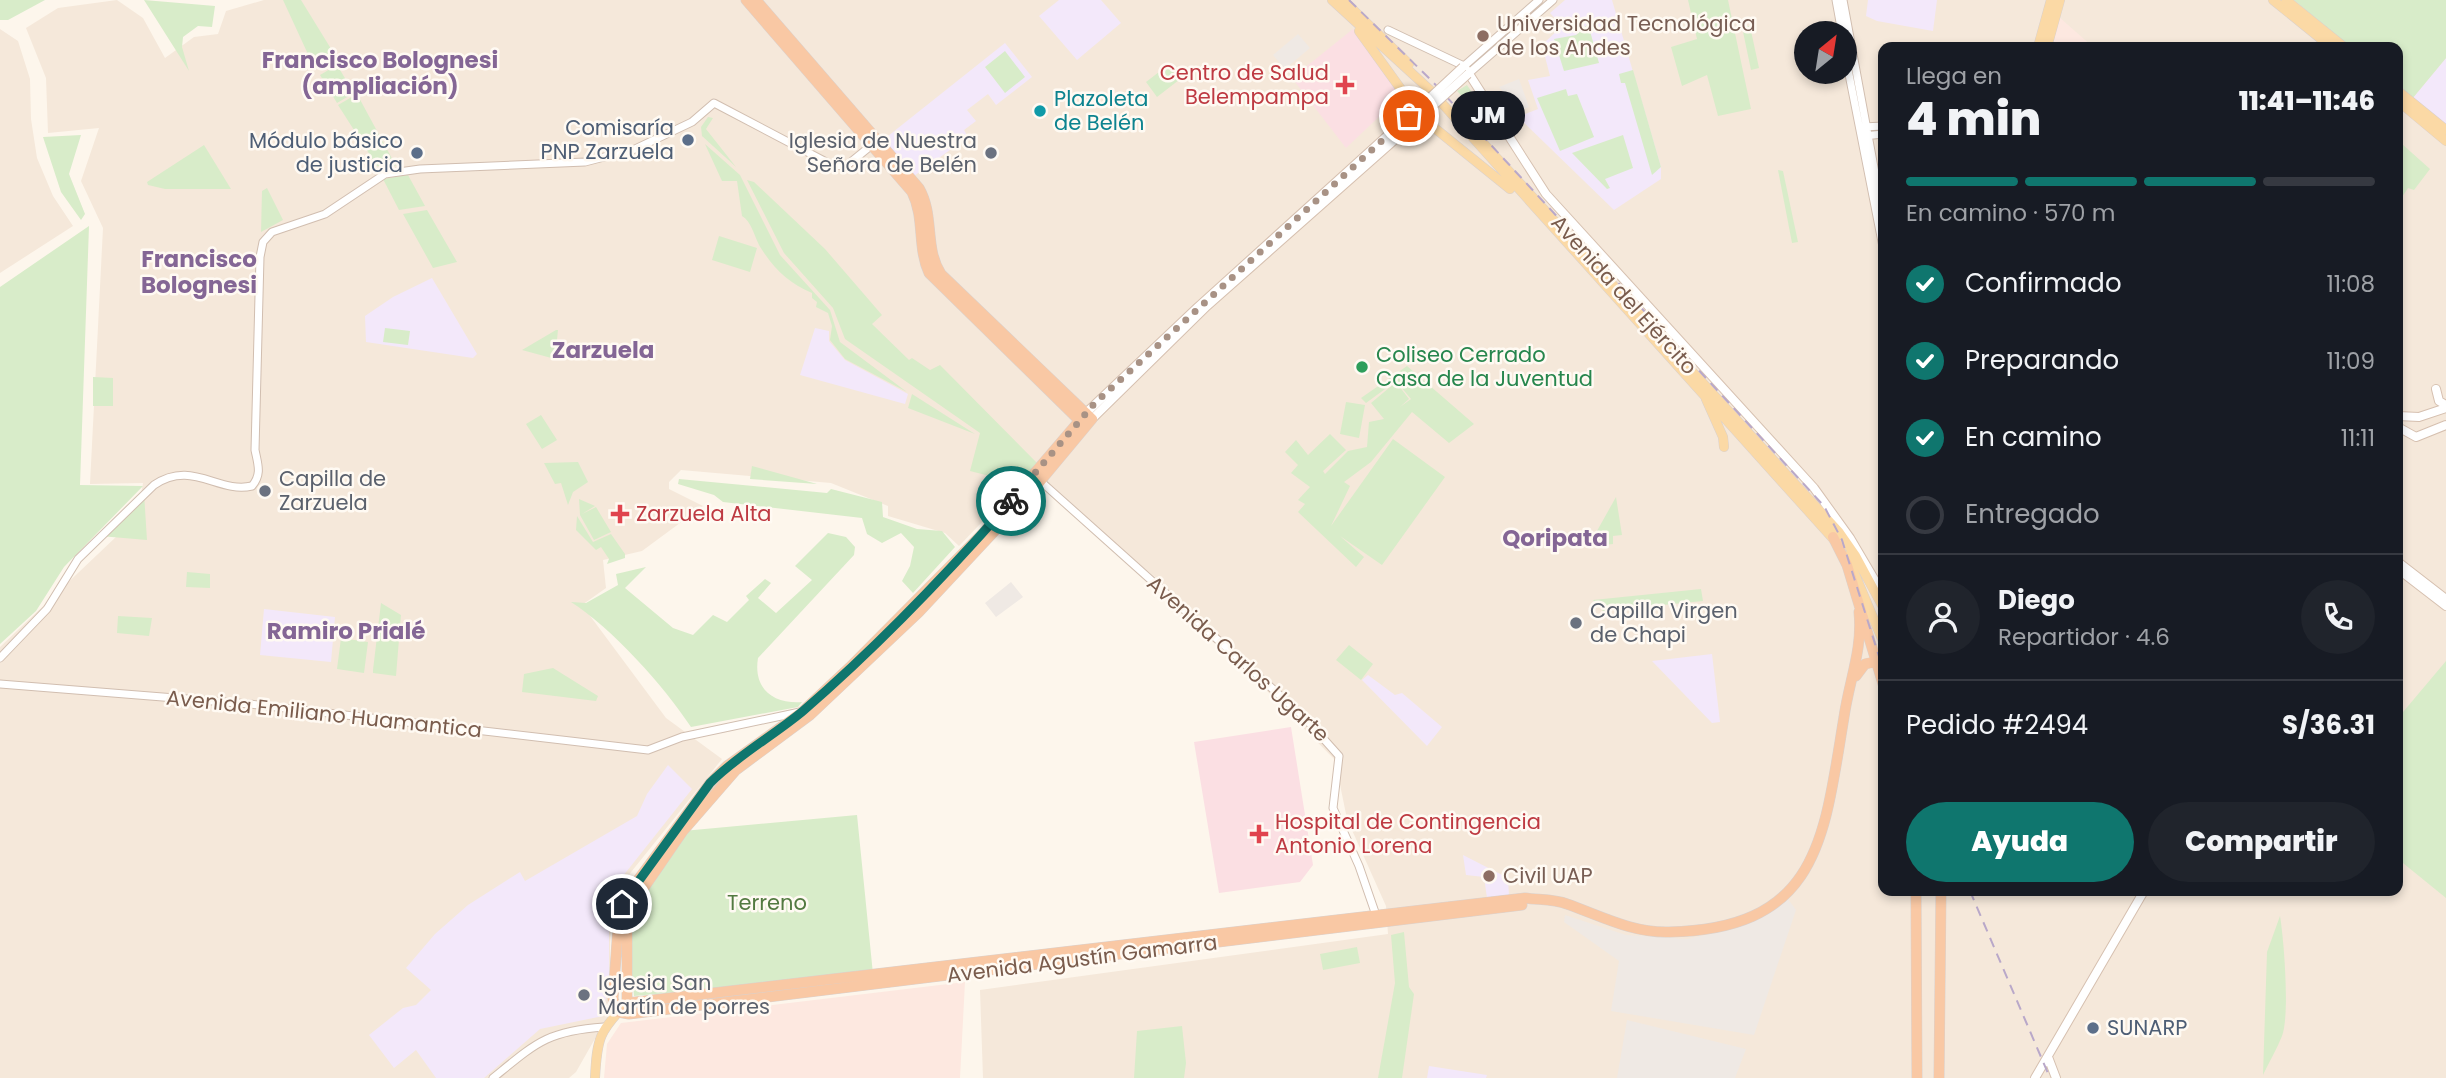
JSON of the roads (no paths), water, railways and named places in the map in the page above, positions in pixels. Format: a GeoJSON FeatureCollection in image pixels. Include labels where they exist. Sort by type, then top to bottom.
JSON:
{"type":"FeatureCollection","features":[{"type":"Feature","properties":{"kind":"highway"},"geometry":{"type":"LineString","coordinates":[[746,0],[925,198],[930,217],[932,254],[941,274],[1086,420]]}},
{"type":"Feature","properties":{"kind":"highway"},"geometry":{"type":"LineString","coordinates":[[756,0],[875,143]]}},
{"type":"Feature","properties":{"kind":"highway"},"geometry":{"type":"LineString","coordinates":[[1037,478],[1079,436],[1086,420]]}},
{"type":"Feature","properties":{"kind":"highway"},"geometry":{"type":"LineString","coordinates":[[620,1009],[627,928],[633,896],[703,799],[806,714],[919,612],[1086,420]]}},
{"type":"Feature","properties":{"kind":"highway"},"geometry":{"type":"LineString","coordinates":[[1833,537],[1847,565],[1859,612],[1877,660],[1860,669],[1851,686]]}},
{"type":"Feature","properties":{"kind":"highway","name":"Avenida Agustín Gamarra"},"geometry":{"type":"LineString","coordinates":[[620,1009],[1525,898],[1564,903],[1627,927],[1653,932],[1689,931],[1740,920],[1767,907],[1795,886],[1808,868],[1827,820],[1859,654],[1859,612]]}},
{"type":"Feature","properties":{"kind":"highway"},"geometry":{"type":"LineString","coordinates":[[1916,896],[1917,1078]]}},
{"type":"Feature","properties":{"kind":"highway"},"geometry":{"type":"LineString","coordinates":[[1939,1078],[1941,896]]}},
{"type":"Feature","properties":{"kind":"main road","name":"Avenida del Ejército"},"geometry":{"type":"LineString","coordinates":[[1332,0],[1452,117],[1833,537],[1855,570],[1878,628]]}},
{"type":"Feature","properties":{"kind":"main road","name":"Avenida del Ejército"},"geometry":{"type":"LineString","coordinates":[[1343,0],[1452,108],[1821,512],[1851,548],[1878,598]]}},
{"type":"Feature","properties":{"kind":"main road"},"geometry":{"type":"LineString","coordinates":[[2039,42],[2051,0]]}},
{"type":"Feature","properties":{"kind":"main road"},"geometry":{"type":"LineString","coordinates":[[2048,42],[2060,0]]}},
{"type":"Feature","properties":{"kind":"main road"},"geometry":{"type":"LineString","coordinates":[[2273,0],[2325,42]]}},
{"type":"Feature","properties":{"kind":"main road"},"geometry":{"type":"LineString","coordinates":[[2286,0],[2338,42]]}},
{"type":"Feature","properties":{"kind":"main road"},"geometry":{"type":"LineString","coordinates":[[1348,16],[1420,112],[1532,206]]}},
{"type":"Feature","properties":{"kind":"main road","name":"Avenida del Ejército"},"geometry":{"type":"LineString","coordinates":[[1466,70],[1546,194],[1814,488],[1850,538],[1878,587]]}},
{"type":"Feature","properties":{"kind":"main road"},"geometry":{"type":"LineString","coordinates":[[1086,420],[1198,307],[1466,70]]}},
{"type":"Feature","properties":{"kind":"main road"},"geometry":{"type":"LineString","coordinates":[[2403,95],[2446,130]]}},
{"type":"Feature","properties":{"kind":"main road"},"geometry":{"type":"LineString","coordinates":[[2403,105],[2446,141]]}},
{"type":"Feature","properties":{"kind":"main road"},"geometry":{"type":"LineString","coordinates":[[2403,421],[2446,407],[2439,401],[2435,389]]}},
{"type":"Feature","properties":{"kind":"main road"},"geometry":{"type":"LineString","coordinates":[[1706,397],[1707,407],[1723,437],[1724,447]]}},
{"type":"Feature","properties":{"kind":"main road"},"geometry":{"type":"LineString","coordinates":[[2403,423],[2416,437],[2446,425]]}},
{"type":"Feature","properties":{"kind":"main road"},"geometry":{"type":"LineString","coordinates":[[2403,566],[2446,599]]}},
{"type":"Feature","properties":{"kind":"main road"},"geometry":{"type":"LineString","coordinates":[[2403,573],[2446,606]]}},
{"type":"Feature","properties":{"kind":"main road"},"geometry":{"type":"LineString","coordinates":[[1871,586],[1878,592]]}},
{"type":"Feature","properties":{"kind":"main road"},"geometry":{"type":"LineString","coordinates":[[2039,1076],[2141,896]]}},
{"type":"Feature","properties":{"kind":"main road"},"geometry":{"type":"LineString","coordinates":[[595,1078],[597,1041],[604,1027],[620,1009]]}},
{"type":"Feature","properties":{"kind":"main road"},"geometry":{"type":"LineString","coordinates":[[2048,1057],[2056,1078]]}},
{"type":"Feature","properties":{"kind":"street"},"geometry":{"type":"LineString","coordinates":[[1466,70],[1539,0]]}},
{"type":"Feature","properties":{"kind":"street"},"geometry":{"type":"LineString","coordinates":[[1466,70],[1553,0]]}},
{"type":"Feature","properties":{"kind":"street"},"geometry":{"type":"LineString","coordinates":[[1836,0],[1840,21]]}},
{"type":"Feature","properties":{"kind":"street"},"geometry":{"type":"LineString","coordinates":[[1843,0],[1878,219]]}},
{"type":"Feature","properties":{"kind":"street"},"geometry":{"type":"LineString","coordinates":[[1388,30],[1466,70]]}},
{"type":"Feature","properties":{"kind":"street"},"geometry":{"type":"LineString","coordinates":[[1852,84],[1862,127]]}},
{"type":"Feature","properties":{"kind":"street"},"geometry":{"type":"LineString","coordinates":[[0,658],[47,609],[78,559],[144,493],[161,480],[189,475],[236,488],[252,486],[260,472],[255,450],[259,269],[263,242],[280,229],[325,214],[379,176],[420,169],[586,162],[635,149],[692,122],[714,103],[832,165],[846,166],[875,143]]}},
{"type":"Feature","properties":{"kind":"street"},"geometry":{"type":"LineString","coordinates":[[1862,127],[1878,126]]}},
{"type":"Feature","properties":{"kind":"street"},"geometry":{"type":"LineString","coordinates":[[1863,136],[1878,134]]}},
{"type":"Feature","properties":{"kind":"street"},"geometry":{"type":"LineString","coordinates":[[1863,136],[1878,196]]}},
{"type":"Feature","properties":{"kind":"street","name":"Avenida Carlos Ugarte"},"geometry":{"type":"LineString","coordinates":[[1037,478],[1304,717],[1335,748],[1339,756],[1339,772],[1333,808],[1377,918]]}},
{"type":"Feature","properties":{"kind":"street","name":"Avenida Emiliano Huamantica"},"geometry":{"type":"LineString","coordinates":[[0,684],[250,704],[648,750],[682,737],[806,714]]}},
{"type":"Feature","properties":{"kind":"street"},"geometry":{"type":"LineString","coordinates":[[493,1078],[539,1041],[581,1029],[604,1027]]}},
{"type":"Feature","properties":{"kind":"railway"},"geometry":{"type":"LineString","coordinates":[[1349,0],[1432,81],[1824,506],[1842,540],[1878,653]]}},
{"type":"Feature","properties":{"kind":"railway"},"geometry":{"type":"LineString","coordinates":[[1972,896],[2050,1078]]}},
{"type":"Feature","properties":{"kind":"place","name":"Universidad Tecnológica de los Andes"},"geometry":{"type":"Point","coordinates":[1483,36]}},
{"type":"Feature","properties":{"kind":"place","name":"Centro de Salud Belempampa"},"geometry":{"type":"Point","coordinates":[1345,85]}},
{"type":"Feature","properties":{"kind":"place","name":"Plazoleta de Belén"},"geometry":{"type":"Point","coordinates":[1040,111]}},
{"type":"Feature","properties":{"kind":"place","name":"JM"},"geometry":{"type":"Point","coordinates":[1409,116]}},
{"type":"Feature","properties":{"kind":"place","name":"Comisaría PNP Zarzuela"},"geometry":{"type":"Point","coordinates":[688,140]}},
{"type":"Feature","properties":{"kind":"place","name":"Módulo básico de justicia"},"geometry":{"type":"Point","coordinates":[417,153]}},
{"type":"Feature","properties":{"kind":"place","name":"Iglesia de Nuestra Señora de Belén"},"geometry":{"type":"Point","coordinates":[991,153]}},
{"type":"Feature","properties":{"kind":"place","name":"Coliseo Cerrado Casa de la Juventud"},"geometry":{"type":"Point","coordinates":[1362,367]}},
{"type":"Feature","properties":{"kind":"place","name":"Capilla de Zarzuela"},"geometry":{"type":"Point","coordinates":[265,491]}},
{"type":"Feature","properties":{"kind":"place","name":"Zarzuela Alta"},"geometry":{"type":"Point","coordinates":[620,514]}},
{"type":"Feature","properties":{"kind":"place","name":"Capilla Virgen de Chapi"},"geometry":{"type":"Point","coordinates":[1576,623]}},
{"type":"Feature","properties":{"kind":"place","name":"Hospital de Contingencia Antonio Lorena"},"geometry":{"type":"Point","coordinates":[1259,834]}},
{"type":"Feature","properties":{"kind":"place","name":"Civil UAP"},"geometry":{"type":"Point","coordinates":[1489,876]}},
{"type":"Feature","properties":{"kind":"place","name":"Iglesia San Martín de porres"},"geometry":{"type":"Point","coordinates":[584,995]}},
{"type":"Feature","properties":{"kind":"place","name":"SUNARP"},"geometry":{"type":"Point","coordinates":[2093,1028]}},
{"type":"Feature","properties":{"kind":"district","name":"Francisco Bolognesi (ampliación)"},"geometry":{"type":"Point","coordinates":[380,73]}},
{"type":"Feature","properties":{"kind":"district","name":"Francisco Bolognesi"},"geometry":{"type":"Point","coordinates":[199,272]}},
{"type":"Feature","properties":{"kind":"district","name":"Zarzuela"},"geometry":{"type":"Point","coordinates":[603,350]}},
{"type":"Feature","properties":{"kind":"district","name":"Qoripata"},"geometry":{"type":"Point","coordinates":[1555,538]}},
{"type":"Feature","properties":{"kind":"district","name":"Ramiro Prialé"},"geometry":{"type":"Point","coordinates":[346,631]}},
{"type":"Feature","properties":{"kind":"park label","name":"Terreno"},"geometry":{"type":"Point","coordinates":[767,903]}}]}
